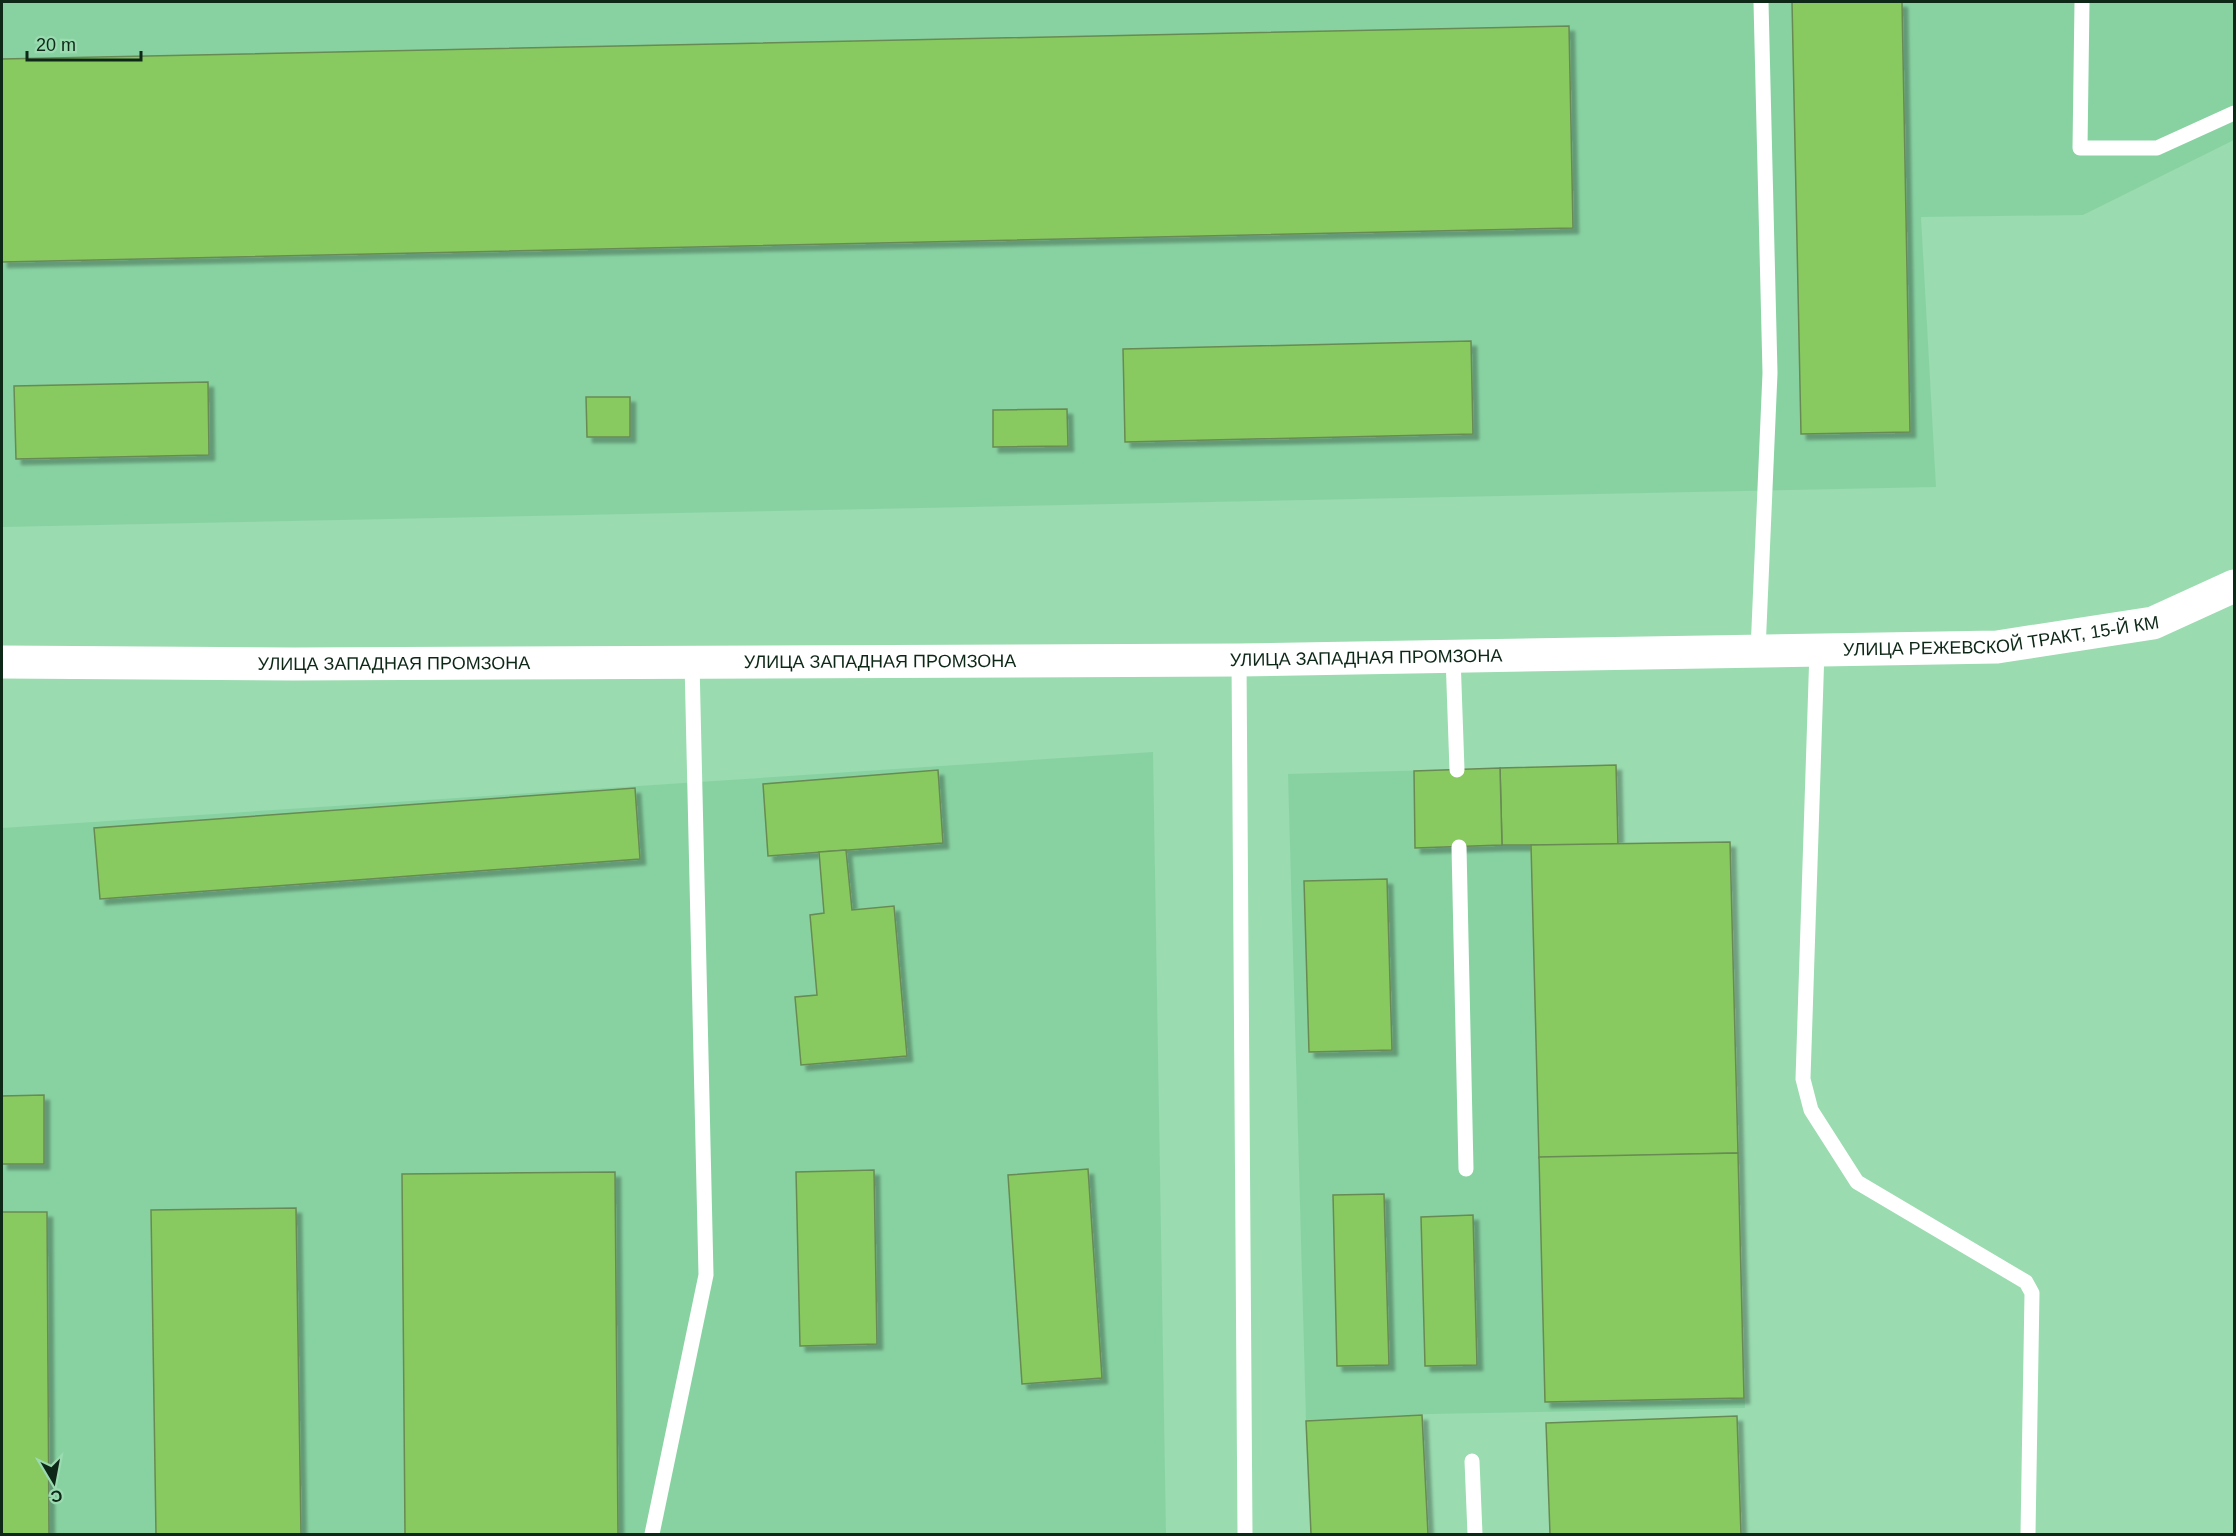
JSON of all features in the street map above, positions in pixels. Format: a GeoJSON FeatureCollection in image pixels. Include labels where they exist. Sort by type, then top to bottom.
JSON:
{"type":"FeatureCollection","features":[{"type":"Feature","properties":{"kind":"street","name":"УЛИЦА РЕЖЕВСКОЙ ТРАКТ, 15-Й КМ"},"geometry":{"type":"LineString","coordinates":[[1758,651],[1997,647],[2153,623],[2235,586]]}},
{"type":"Feature","properties":{"kind":"street","name":"УЛИЦА ЗАПАДНАЯ ПРОМЗОНА"},"geometry":{"type":"LineString","coordinates":[[2,662],[1239,660],[1758,651]]}},
{"type":"Feature","properties":{"kind":"lane"},"geometry":{"type":"LineString","coordinates":[[1758,651],[1770,373],[1761,2]]}},
{"type":"Feature","properties":{"kind":"lane"},"geometry":{"type":"LineString","coordinates":[[2082,2],[2080,148],[2157,148],[2235,113]]}},
{"type":"Feature","properties":{"kind":"lane"},"geometry":{"type":"LineString","coordinates":[[1817,650],[1803,1078],[1805,1093],[1811,1110],[1857,1182],[2025,1282],[2032,1293],[2028,1534]]}},
{"type":"Feature","properties":{"kind":"lane"},"geometry":{"type":"LineString","coordinates":[[1453,656],[1457,770]]}},
{"type":"Feature","properties":{"kind":"lane"},"geometry":{"type":"LineString","coordinates":[[1239,660],[1245,1534]]}},
{"type":"Feature","properties":{"kind":"lane"},"geometry":{"type":"LineString","coordinates":[[652,1534],[706,1275],[692,662]]}},
{"type":"Feature","properties":{"kind":"lane"},"geometry":{"type":"LineString","coordinates":[[1459,847],[1466,1169]]}},
{"type":"Feature","properties":{"kind":"lane"},"geometry":{"type":"LineString","coordinates":[[1472,1461],[1475,1534]]}},
{"type":"Feature","properties":{"kind":"shaded area"},"geometry":{"type":"Polygon","coordinates":[[[2,2],[2234,2],[2234,140],[2083,215],[1921,217],[1936,487],[2,527],[2,2]]]}},
{"type":"Feature","properties":{"kind":"shaded area"},"geometry":{"type":"Polygon","coordinates":[[[1153,752],[1166,1534],[2,1534],[2,828],[1153,752]]]}},
{"type":"Feature","properties":{"kind":"shaded area"},"geometry":{"type":"Polygon","coordinates":[[[1616,765],[1618,845],[1730,842],[1745,1408],[1431,1414],[1306,1420],[1288,774],[1616,765]]]}},
{"type":"Feature","properties":{"kind":"building"},"geometry":{"type":"Polygon","coordinates":[[[1792,2],[1902,2],[1910,432],[1801,434],[1792,2]]]}},
{"type":"Feature","properties":{"kind":"building"},"geometry":{"type":"Polygon","coordinates":[[[1569,26],[1573,228],[2,262],[2,59],[1569,26]]]}},
{"type":"Feature","properties":{"kind":"building"},"geometry":{"type":"Polygon","coordinates":[[[1471,341],[1473,434],[1125,442],[1123,349],[1471,341]]]}},
{"type":"Feature","properties":{"kind":"building"},"geometry":{"type":"Polygon","coordinates":[[[208,382],[209,455],[16,459],[14,386],[208,382]]]}},
{"type":"Feature","properties":{"kind":"building"},"geometry":{"type":"Polygon","coordinates":[[[586,397],[630,397],[630,437],[587,437],[586,397]]]}},
{"type":"Feature","properties":{"kind":"building"},"geometry":{"type":"Polygon","coordinates":[[[1067,409],[1068,446],[993,447],[993,410],[1067,409]]]}},
{"type":"Feature","properties":{"kind":"building"},"geometry":{"type":"Polygon","coordinates":[[[1616,765],[1618,845],[1502,845],[1500,768],[1616,765]]]}},
{"type":"Feature","properties":{"kind":"building"},"geometry":{"type":"Polygon","coordinates":[[[1500,768],[1502,845],[1415,848],[1414,771],[1500,768]]]}},
{"type":"Feature","properties":{"kind":"building"},"geometry":{"type":"Polygon","coordinates":[[[938,770],[943,843],[768,856],[763,784],[938,770]]]}},
{"type":"Feature","properties":{"kind":"building"},"geometry":{"type":"Polygon","coordinates":[[[635,788],[640,859],[100,899],[94,828],[635,788]]]}},
{"type":"Feature","properties":{"kind":"building"},"geometry":{"type":"Polygon","coordinates":[[[1730,842],[1738,1153],[1539,1158],[1531,845],[1730,842]]]}},
{"type":"Feature","properties":{"kind":"building"},"geometry":{"type":"Polygon","coordinates":[[[846,850],[852,910],[894,906],[907,1056],[801,1065],[795,997],[817,995],[810,915],[824,913],[819,852],[846,850]]]}},
{"type":"Feature","properties":{"kind":"building"},"geometry":{"type":"Polygon","coordinates":[[[1387,879],[1392,1050],[1309,1052],[1304,881],[1387,879]]]}},
{"type":"Feature","properties":{"kind":"building"},"geometry":{"type":"Polygon","coordinates":[[[44,1095],[44,1164],[2,1164],[2,1096],[44,1095]]]}},
{"type":"Feature","properties":{"kind":"building"},"geometry":{"type":"Polygon","coordinates":[[[1738,1153],[1744,1398],[1545,1402],[1539,1157],[1738,1153]]]}},
{"type":"Feature","properties":{"kind":"building"},"geometry":{"type":"Polygon","coordinates":[[[1088,1169],[1102,1378],[1022,1384],[1008,1175],[1088,1169]]]}},
{"type":"Feature","properties":{"kind":"building"},"geometry":{"type":"Polygon","coordinates":[[[874,1170],[877,1344],[800,1346],[796,1172],[874,1170]]]}},
{"type":"Feature","properties":{"kind":"building"},"geometry":{"type":"Polygon","coordinates":[[[615,1172],[618,1534],[405,1534],[402,1174],[615,1172]]]}},
{"type":"Feature","properties":{"kind":"building"},"geometry":{"type":"Polygon","coordinates":[[[1384,1194],[1389,1365],[1337,1366],[1333,1195],[1384,1194]]]}},
{"type":"Feature","properties":{"kind":"building"},"geometry":{"type":"Polygon","coordinates":[[[296,1208],[301,1534],[156,1534],[151,1210],[296,1208]]]}},
{"type":"Feature","properties":{"kind":"building"},"geometry":{"type":"Polygon","coordinates":[[[2,1212],[47,1212],[49,1534],[2,1534],[2,1212]]]}},
{"type":"Feature","properties":{"kind":"building"},"geometry":{"type":"Polygon","coordinates":[[[1473,1215],[1477,1365],[1425,1366],[1421,1217],[1473,1215]]]}},
{"type":"Feature","properties":{"kind":"building"},"geometry":{"type":"Polygon","coordinates":[[[1422,1415],[1428,1534],[1311,1534],[1306,1421],[1422,1415]]]}},
{"type":"Feature","properties":{"kind":"building"},"geometry":{"type":"Polygon","coordinates":[[[1737,1416],[1741,1534],[1550,1534],[1546,1423],[1737,1416]]]}}]}
